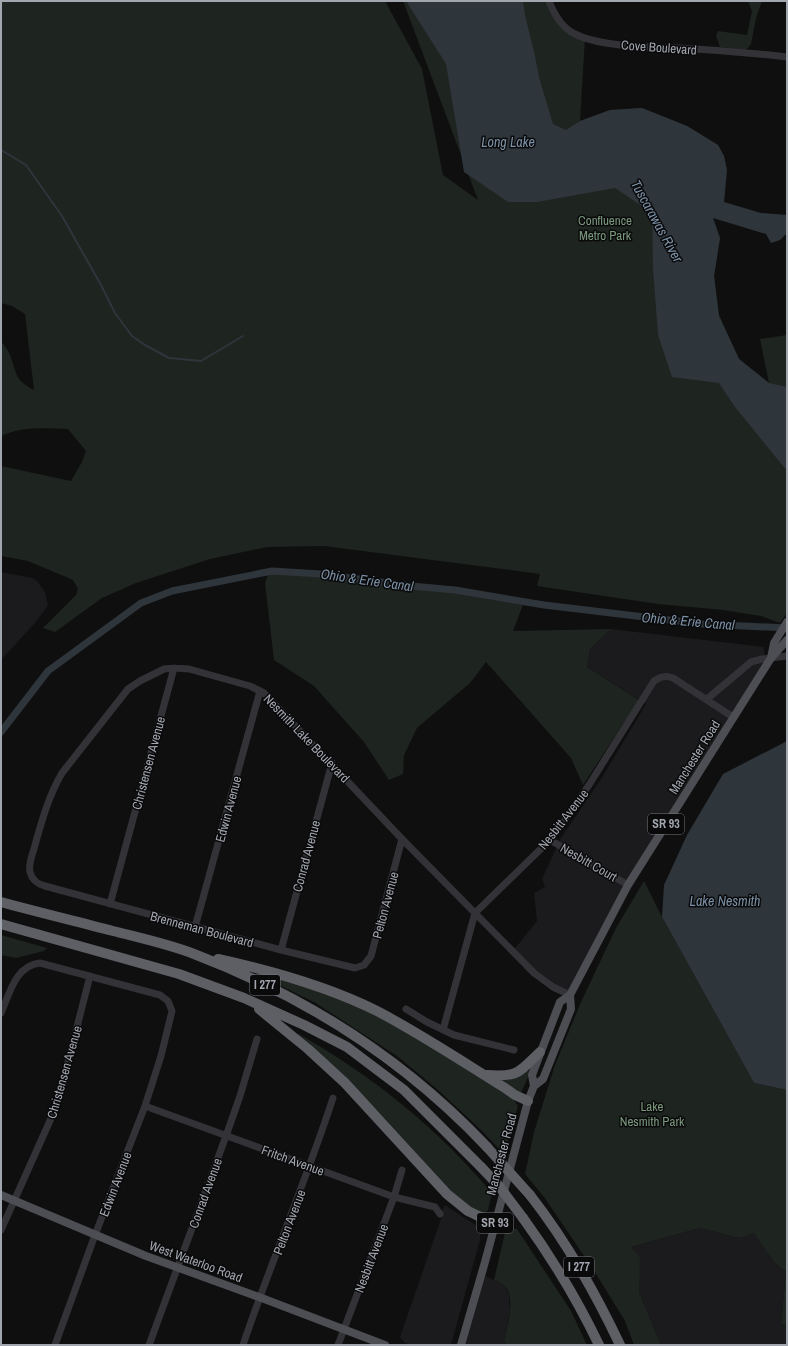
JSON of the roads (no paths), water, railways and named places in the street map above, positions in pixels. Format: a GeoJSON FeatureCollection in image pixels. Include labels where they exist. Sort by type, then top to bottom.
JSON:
{"type":"FeatureCollection","features":[{"type":"Feature","properties":{"kind":"highway","name":"I 277"},"geometry":{"type":"LineString","coordinates":[[1,902],[164,944],[194,954],[260,982],[302,1003],[351,1032],[400,1067],[436,1096],[466,1125],[530,1195],[577,1263],[604,1311],[620,1345]]}},
{"type":"Feature","properties":{"kind":"highway","name":"I 277"},"geometry":{"type":"LineString","coordinates":[[1,924],[179,974],[248,1000],[304,1025],[347,1047],[404,1090],[499,1186],[542,1244],[570,1290],[599,1345]]}},
{"type":"Feature","properties":{"kind":"highway"},"geometry":{"type":"LineString","coordinates":[[194,954],[262,969],[329,990],[377,1011],[485,1075],[515,1095],[528,1101]]}},
{"type":"Feature","properties":{"kind":"highway"},"geometry":{"type":"LineString","coordinates":[[248,1000],[334,1072],[385,1125],[447,1194],[468,1211],[495,1224]]}},
{"type":"Feature","properties":{"kind":"highway"},"geometry":{"type":"LineString","coordinates":[[485,1075],[505,1076],[518,1073],[540,1052]]}},
{"type":"Feature","properties":{"kind":"main road","name":"Manchester Road"},"geometry":{"type":"LineString","coordinates":[[771,658],[774,643],[787,622]]}},
{"type":"Feature","properties":{"kind":"main road","name":"Manchester Road"},"geometry":{"type":"LineString","coordinates":[[534,1086],[532,1075],[560,1002],[570,995],[628,885],[733,717],[771,658],[786,642]]}},
{"type":"Feature","properties":{"kind":"main road","name":"Manchester Road"},"geometry":{"type":"LineString","coordinates":[[461,1345],[528,1101],[534,1086],[543,1078],[571,1009],[570,995]]}},
{"type":"Feature","properties":{"kind":"main road","name":"West Waterloo Road"},"geometry":{"type":"LineString","coordinates":[[1,1195],[146,1256],[177,1266],[385,1345]]}},
{"type":"Feature","properties":{"kind":"street","name":"Cove Boulevard"},"geometry":{"type":"LineString","coordinates":[[549,1],[555,14],[569,30],[579,36],[597,41],[651,47],[787,56]]}},
{"type":"Feature","properties":{"kind":"street"},"geometry":{"type":"LineString","coordinates":[[706,699],[750,662],[787,656]]}},
{"type":"Feature","properties":{"kind":"street","name":"Nesmith Lake Boulevard"},"geometry":{"type":"LineString","coordinates":[[45,886],[39,884],[32,878],[30,863],[46,809],[55,785],[62,773],[128,689],[164,669],[174,668],[196,670],[250,686],[260,690],[270,698],[402,838],[534,973],[553,987],[570,995]]}},
{"type":"Feature","properties":{"kind":"street","name":"Christensen Avenue"},"geometry":{"type":"LineString","coordinates":[[110,904],[174,668]]}},
{"type":"Feature","properties":{"kind":"street","name":"Nesbitt Avenue"},"geometry":{"type":"LineString","coordinates":[[475,913],[550,840],[589,785],[654,681],[660,677],[669,676],[733,717]]}},
{"type":"Feature","properties":{"kind":"street","name":"Edwin Avenue"},"geometry":{"type":"LineString","coordinates":[[195,927],[260,690]]}},
{"type":"Feature","properties":{"kind":"street","name":"Conrad Avenue"},"geometry":{"type":"LineString","coordinates":[[281,950],[332,763]]}},
{"type":"Feature","properties":{"kind":"street","name":"Pelton Avenue"},"geometry":{"type":"LineString","coordinates":[[360,967],[368,961],[371,956],[402,838]]}},
{"type":"Feature","properties":{"kind":"street","name":"Nesbitt Court"},"geometry":{"type":"LineString","coordinates":[[550,840],[628,885]]}},
{"type":"Feature","properties":{"kind":"street","name":"Brenneman Boulevard"},"geometry":{"type":"LineString","coordinates":[[45,886],[350,968],[360,967]]}},
{"type":"Feature","properties":{"kind":"street"},"geometry":{"type":"LineString","coordinates":[[443,1030],[475,913]]}},
{"type":"Feature","properties":{"kind":"street"},"geometry":{"type":"LineString","coordinates":[[1,1013],[15,981],[21,971],[26,967],[37,963],[90,976]]}},
{"type":"Feature","properties":{"kind":"street","name":"Christensen Avenue"},"geometry":{"type":"LineString","coordinates":[[1,1230],[57,1105],[90,976]]}},
{"type":"Feature","properties":{"kind":"street","name":"Edwin Avenue"},"geometry":{"type":"LineString","coordinates":[[55,1345],[95,1235],[145,1106],[161,1056],[172,1011],[168,1001],[164,997],[90,976]]}},
{"type":"Feature","properties":{"kind":"street"},"geometry":{"type":"LineString","coordinates":[[406,1009],[454,1035],[514,1050]]}},
{"type":"Feature","properties":{"kind":"street","name":"Conrad Avenue"},"geometry":{"type":"LineString","coordinates":[[149,1345],[226,1136],[257,1039]]}},
{"type":"Feature","properties":{"kind":"street","name":"Pelton Avenue"},"geometry":{"type":"LineString","coordinates":[[243,1345],[310,1167],[333,1098]]}},
{"type":"Feature","properties":{"kind":"street","name":"Fritch Avenue"},"geometry":{"type":"LineString","coordinates":[[145,1106],[394,1197],[436,1207],[440,1214]]}},
{"type":"Feature","properties":{"kind":"street","name":"Nesbitt Avenue"},"geometry":{"type":"LineString","coordinates":[[338,1345],[394,1197],[402,1170]]}},
{"type":"Feature","properties":{"kind":"water","name":"Long Lake"},"geometry":{"type":"Polygon","coordinates":[[[406,1],[523,1],[539,77],[553,124],[566,130],[580,121],[610,110],[642,108],[687,126],[718,145],[724,156],[727,170],[724,202],[761,213],[787,215],[787,233],[780,240],[771,243],[766,234],[713,218],[720,238],[714,276],[719,316],[739,359],[769,383],[787,387],[787,471],[735,407],[719,383],[672,377],[658,335],[653,268],[652,213],[615,188],[537,202],[508,202],[464,172],[446,64],[406,1]]]}},
{"type":"Feature","properties":{"kind":"water","name":"Lake Nesmith"},"geometry":{"type":"Polygon","coordinates":[[[787,741],[787,1090],[754,1083],[662,917],[664,885],[687,835],[723,774],[787,741]]]}},
{"type":"Feature","properties":{"kind":"waterway"},"geometry":{"type":"LineString","coordinates":[[1,150],[26,165],[62,216],[115,313],[132,336],[169,358],[201,361],[243,336]]}},
{"type":"Feature","properties":{"kind":"waterway","name":"Ohio & Erie Canal"},"geometry":{"type":"LineString","coordinates":[[1,732],[48,671],[141,603],[172,591],[272,571],[321,574],[411,586],[455,590],[544,605],[703,624],[787,628]]}},
{"type":"Feature","properties":{"kind":"park label","name":"Confluence Metro Park"},"geometry":{"type":"Point","coordinates":[605,228]}},
{"type":"Feature","properties":{"kind":"park label","name":"Lake Nesmith Park"},"geometry":{"type":"Point","coordinates":[652,1114]}},
{"type":"Feature","properties":{"kind":"water label","name":"Tuscarawas River"},"geometry":{"type":"Point","coordinates":[657,221]}}]}
